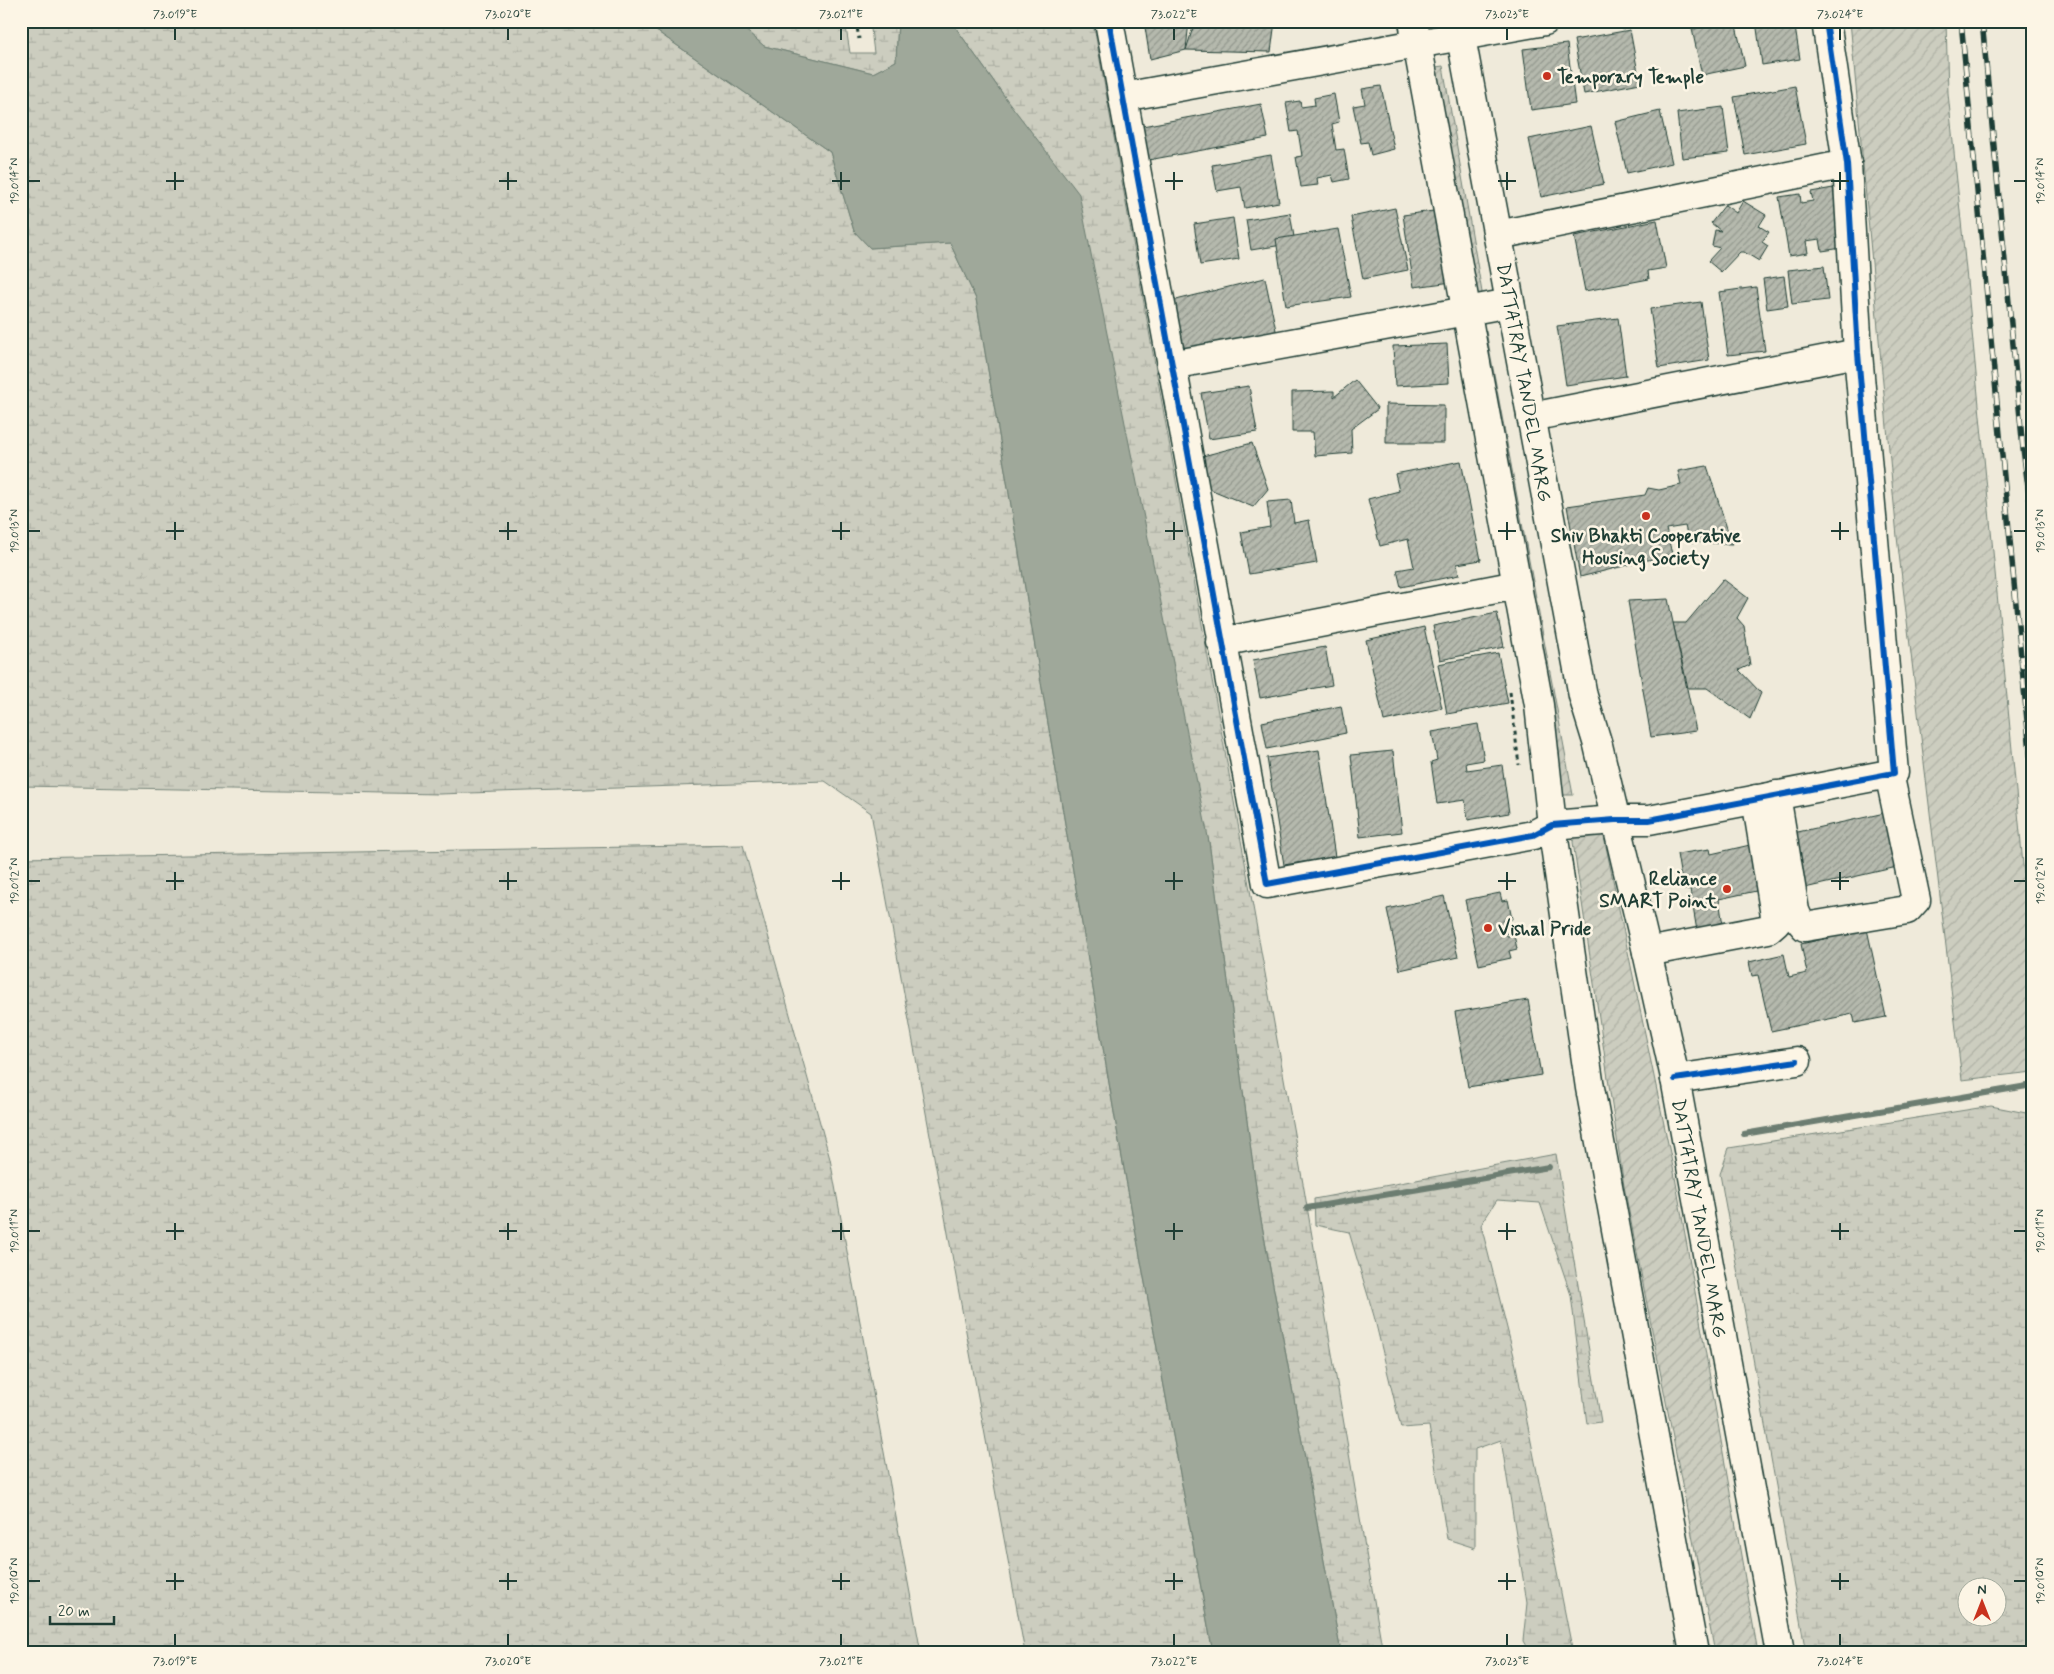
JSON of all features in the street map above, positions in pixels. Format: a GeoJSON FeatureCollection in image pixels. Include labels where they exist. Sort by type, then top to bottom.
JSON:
{"type":"FeatureCollection","features":[{"type":"Feature","properties":{"kind":"street"},"geometry":{"type":"LineString","coordinates":[[1109,21],[1221,642],[1267,884],[1533,835],[1552,824],[1649,820],[1894,773],[1858,353],[1847,164],[1826,21]]}},
{"type":"Feature","properties":{"kind":"street"},"geometry":{"type":"LineString","coordinates":[[1123,98],[1415,33],[1545,21]]}},
{"type":"Feature","properties":{"kind":"street","name":"DATTATRAY TANDEL MARG"},"geometry":{"type":"LineString","coordinates":[[1460,29],[1583,696],[1598,745],[1614,820],[1650,960],[1675,1079],[1780,1653]]}},
{"type":"Feature","properties":{"kind":"street"},"geometry":{"type":"LineString","coordinates":[[1415,33],[1539,705],[1552,824],[1590,1088],[1694,1653]]}},
{"type":"Feature","properties":{"kind":"street"},"geometry":{"type":"LineString","coordinates":[[1498,235],[1847,164]]}},
{"type":"Feature","properties":{"kind":"street"},"geometry":{"type":"LineString","coordinates":[[1171,365],[1510,303]]}},
{"type":"Feature","properties":{"kind":"street"},"geometry":{"type":"LineString","coordinates":[[1531,417],[1858,353]]}},
{"type":"Feature","properties":{"kind":"street"},"geometry":{"type":"LineString","coordinates":[[1221,642],[1517,585]]}},
{"type":"Feature","properties":{"kind":"street"},"geometry":{"type":"LineString","coordinates":[[1766,797],[1795,911],[1805,927],[1907,910],[1916,900],[1888,773]]}},
{"type":"Feature","properties":{"kind":"street"},"geometry":{"type":"LineString","coordinates":[[1650,960],[1768,929],[1776,922],[1766,797]]}},
{"type":"Feature","properties":{"kind":"street"},"geometry":{"type":"LineString","coordinates":[[1650,960],[1832,930]]}},
{"type":"Feature","properties":{"kind":"street"},"geometry":{"type":"LineString","coordinates":[[1675,1079],[1797,1061]]}},
{"type":"Feature","properties":{"kind":"path"},"geometry":{"type":"LineString","coordinates":[[856,21],[859,39]]}},
{"type":"Feature","properties":{"kind":"green space"},"geometry":{"type":"Polygon","coordinates":[[[21,21],[642,21],[830,152],[854,231],[870,248],[950,243],[976,299],[1118,1136],[1213,1653],[1025,1653],[871,813],[825,781],[439,794],[21,786],[21,21]]]}},
{"type":"Feature","properties":{"kind":"green space"},"geometry":{"type":"Polygon","coordinates":[[[735,21],[845,21],[850,53],[874,53],[870,21],[898,21],[896,61],[873,73],[764,46],[735,21]]]}},
{"type":"Feature","properties":{"kind":"green space"},"geometry":{"type":"Polygon","coordinates":[[[951,21],[1093,21],[1304,1189],[1383,1653],[1341,1653],[1259,1209],[1209,842],[1007,100],[951,21]]]}},
{"type":"Feature","properties":{"kind":"green space"},"geometry":{"type":"Polygon","coordinates":[[[1850,21],[1946,21],[1948,93],[2033,969],[2033,1072],[1962,1080],[1897,537],[1850,21]]]}},
{"type":"Feature","properties":{"kind":"green space"},"geometry":{"type":"Polygon","coordinates":[[[1443,66],[1483,298],[1472,298],[1428,68],[1443,66]]]}},
{"type":"Feature","properties":{"kind":"green space"},"geometry":{"type":"Polygon","coordinates":[[[1486,331],[1573,795],[1562,795],[1478,333],[1486,331]]]}},
{"type":"Feature","properties":{"kind":"green space"},"geometry":{"type":"Polygon","coordinates":[[[1594,826],[1604,837],[1675,1177],[1758,1653],[1715,1653],[1624,1186],[1573,842],[1576,830],[1594,826]]]}},
{"type":"Feature","properties":{"kind":"green space"},"geometry":{"type":"Polygon","coordinates":[[[743,845],[830,1159],[921,1653],[21,1653],[21,858],[743,845]]]}},
{"type":"Feature","properties":{"kind":"green space"},"geometry":{"type":"Polygon","coordinates":[[[1991,1106],[2031,1114],[2033,1136],[2033,1653],[1806,1653],[1720,1174],[1729,1148],[1991,1106]]]}},
{"type":"Feature","properties":{"kind":"green space"},"geometry":{"type":"Polygon","coordinates":[[[1556,1154],[1601,1422],[1587,1424],[1571,1295],[1540,1203],[1497,1200],[1481,1225],[1514,1356],[1573,1653],[1530,1653],[1523,1641],[1527,1603],[1501,1440],[1475,1449],[1475,1548],[1447,1539],[1429,1426],[1401,1428],[1374,1316],[1349,1232],[1315,1225],[1314,1199],[1556,1154]]]}},
{"type":"Feature","properties":{"kind":"shaded area"},"geometry":{"type":"Polygon","coordinates":[[[642,21],[735,21],[764,46],[873,73],[896,61],[898,21],[951,21],[1007,100],[1079,194],[1209,842],[1259,1209],[1341,1653],[1213,1653],[1118,1136],[976,299],[950,243],[870,248],[854,231],[830,152],[642,21]]]}},
{"type":"Feature","properties":{"kind":"building"},"geometry":{"type":"Polygon","coordinates":[[[1144,21],[1189,21],[1186,50],[1150,59],[1144,21]]]}},
{"type":"Feature","properties":{"kind":"building"},"geometry":{"type":"Polygon","coordinates":[[[1195,21],[1275,21],[1271,52],[1186,50],[1195,21]]]}},
{"type":"Feature","properties":{"kind":"building"},"geometry":{"type":"Polygon","coordinates":[[[1735,21],[1745,66],[1702,75],[1692,29],[1735,21]]]}},
{"type":"Feature","properties":{"kind":"building"},"geometry":{"type":"Polygon","coordinates":[[[1756,21],[1794,21],[1800,59],[1762,65],[1756,21]]]}},
{"type":"Feature","properties":{"kind":"building"},"geometry":{"type":"Polygon","coordinates":[[[1630,30],[1640,83],[1584,94],[1574,40],[1630,30]]]}},
{"type":"Feature","properties":{"kind":"building"},"geometry":{"type":"Polygon","coordinates":[[[1567,44],[1575,104],[1531,110],[1523,49],[1567,44]]]}},
{"type":"Feature","properties":{"kind":"building"},"geometry":{"type":"Polygon","coordinates":[[[1381,86],[1394,149],[1371,155],[1368,142],[1361,143],[1353,106],[1365,104],[1362,89],[1381,86]]]}},
{"type":"Feature","properties":{"kind":"building"},"geometry":{"type":"Polygon","coordinates":[[[1795,86],[1806,144],[1745,155],[1734,97],[1795,86]]]}},
{"type":"Feature","properties":{"kind":"building"},"geometry":{"type":"Polygon","coordinates":[[[1334,94],[1339,122],[1332,124],[1336,150],[1344,149],[1349,179],[1334,182],[1332,175],[1317,178],[1318,185],[1301,187],[1296,157],[1302,156],[1298,131],[1291,132],[1286,103],[1300,101],[1301,107],[1315,105],[1314,98],[1334,94]]]}},
{"type":"Feature","properties":{"kind":"building"},"geometry":{"type":"Polygon","coordinates":[[[1261,104],[1268,138],[1143,161],[1137,127],[1261,104]]]}},
{"type":"Feature","properties":{"kind":"building"},"geometry":{"type":"Polygon","coordinates":[[[1723,107],[1729,153],[1682,158],[1677,113],[1723,107]]]}},
{"type":"Feature","properties":{"kind":"building"},"geometry":{"type":"Polygon","coordinates":[[[1660,111],[1672,163],[1627,173],[1615,122],[1660,111]]]}},
{"type":"Feature","properties":{"kind":"building"},"geometry":{"type":"Polygon","coordinates":[[[1591,126],[1604,184],[1541,197],[1529,139],[1591,126]]]}},
{"type":"Feature","properties":{"kind":"building"},"geometry":{"type":"Polygon","coordinates":[[[1271,155],[1279,202],[1245,208],[1241,187],[1217,191],[1212,165],[1271,155]]]}},
{"type":"Feature","properties":{"kind":"building"},"geometry":{"type":"Polygon","coordinates":[[[1833,188],[1842,248],[1822,251],[1820,239],[1806,241],[1808,253],[1789,256],[1779,197],[1800,194],[1801,203],[1813,201],[1811,192],[1833,188]]]}},
{"type":"Feature","properties":{"kind":"building"},"geometry":{"type":"Polygon","coordinates":[[[1743,201],[1766,215],[1759,226],[1769,232],[1762,242],[1768,246],[1759,261],[1744,252],[1740,252],[1721,272],[1708,261],[1720,248],[1712,246],[1715,230],[1721,231],[1711,223],[1725,205],[1736,213],[1743,201]]]}},
{"type":"Feature","properties":{"kind":"building"},"geometry":{"type":"Polygon","coordinates":[[[1395,208],[1408,270],[1363,279],[1351,217],[1395,208]]]}},
{"type":"Feature","properties":{"kind":"building"},"geometry":{"type":"Polygon","coordinates":[[[1441,210],[1452,282],[1414,287],[1403,215],[1441,210]]]}},
{"type":"Feature","properties":{"kind":"building"},"geometry":{"type":"Polygon","coordinates":[[[1290,213],[1295,243],[1251,250],[1246,220],[1290,213]]]}},
{"type":"Feature","properties":{"kind":"building"},"geometry":{"type":"Polygon","coordinates":[[[1233,218],[1239,259],[1200,265],[1194,224],[1233,218]]]}},
{"type":"Feature","properties":{"kind":"building"},"geometry":{"type":"Polygon","coordinates":[[[1657,220],[1666,268],[1648,271],[1649,279],[1585,291],[1574,236],[1657,220]]]}},
{"type":"Feature","properties":{"kind":"building"},"geometry":{"type":"Polygon","coordinates":[[[1338,229],[1351,297],[1286,306],[1276,239],[1338,229]]]}},
{"type":"Feature","properties":{"kind":"building"},"geometry":{"type":"Polygon","coordinates":[[[1824,266],[1828,300],[1792,304],[1788,270],[1824,266]]]}},
{"type":"Feature","properties":{"kind":"building"},"geometry":{"type":"Polygon","coordinates":[[[1784,276],[1788,306],[1767,309],[1763,279],[1784,276]]]}},
{"type":"Feature","properties":{"kind":"building"},"geometry":{"type":"Polygon","coordinates":[[[1265,278],[1277,335],[1175,351],[1172,301],[1265,278]]]}},
{"type":"Feature","properties":{"kind":"building"},"geometry":{"type":"Polygon","coordinates":[[[1756,287],[1765,351],[1728,355],[1719,292],[1756,287]]]}},
{"type":"Feature","properties":{"kind":"building"},"geometry":{"type":"Polygon","coordinates":[[[1701,302],[1709,360],[1659,368],[1650,309],[1701,302]]]}},
{"type":"Feature","properties":{"kind":"building"},"geometry":{"type":"Polygon","coordinates":[[[1618,318],[1626,376],[1566,385],[1557,326],[1618,318]]]}},
{"type":"Feature","properties":{"kind":"building"},"geometry":{"type":"Polygon","coordinates":[[[1447,344],[1449,383],[1395,386],[1393,346],[1447,344]]]}},
{"type":"Feature","properties":{"kind":"building"},"geometry":{"type":"Polygon","coordinates":[[[1355,380],[1378,409],[1351,429],[1352,453],[1315,456],[1313,432],[1292,432],[1292,392],[1334,391],[1334,397],[1355,380]]]}},
{"type":"Feature","properties":{"kind":"building"},"geometry":{"type":"Polygon","coordinates":[[[1249,386],[1257,432],[1209,439],[1201,393],[1249,386]]]}},
{"type":"Feature","properties":{"kind":"building"},"geometry":{"type":"Polygon","coordinates":[[[1386,404],[1444,405],[1444,443],[1386,443],[1386,404]]]}},
{"type":"Feature","properties":{"kind":"building"},"geometry":{"type":"Polygon","coordinates":[[[1252,443],[1268,489],[1253,507],[1205,487],[1199,457],[1252,443]]]}},
{"type":"Feature","properties":{"kind":"building"},"geometry":{"type":"Polygon","coordinates":[[[1461,461],[1481,560],[1457,564],[1459,575],[1401,587],[1397,570],[1414,567],[1408,539],[1380,546],[1368,499],[1399,491],[1395,474],[1461,461]]]}},
{"type":"Feature","properties":{"kind":"building","name":"Shiv Bhakti Cooperative Housing Society"},"geometry":{"type":"Polygon","coordinates":[[[1707,466],[1732,544],[1689,542],[1685,526],[1666,529],[1672,554],[1580,577],[1567,506],[1645,495],[1648,488],[1659,490],[1681,485],[1678,471],[1707,466]]]}},
{"type":"Feature","properties":{"kind":"building"},"geometry":{"type":"Polygon","coordinates":[[[1291,500],[1294,523],[1309,520],[1317,563],[1249,574],[1241,532],[1270,527],[1267,502],[1291,500]]]}},
{"type":"Feature","properties":{"kind":"building"},"geometry":{"type":"Polygon","coordinates":[[[1723,579],[1748,598],[1737,618],[1744,626],[1750,665],[1739,670],[1761,693],[1750,719],[1707,688],[1688,688],[1673,623],[1686,623],[1723,579]]]}},
{"type":"Feature","properties":{"kind":"building"},"geometry":{"type":"Polygon","coordinates":[[[1668,599],[1696,731],[1651,737],[1628,601],[1668,599]]]}},
{"type":"Feature","properties":{"kind":"building"},"geometry":{"type":"Polygon","coordinates":[[[1497,613],[1504,647],[1440,660],[1433,626],[1497,613]]]}},
{"type":"Feature","properties":{"kind":"building"},"geometry":{"type":"Polygon","coordinates":[[[1424,627],[1442,708],[1384,721],[1366,640],[1424,627]]]}},
{"type":"Feature","properties":{"kind":"building"},"geometry":{"type":"Polygon","coordinates":[[[1325,647],[1332,685],[1260,698],[1253,660],[1325,647]]]}},
{"type":"Feature","properties":{"kind":"building"},"geometry":{"type":"Polygon","coordinates":[[[1498,653],[1508,703],[1447,714],[1438,664],[1498,653]]]}},
{"type":"Feature","properties":{"kind":"building"},"geometry":{"type":"Polygon","coordinates":[[[1341,706],[1346,733],[1267,749],[1262,722],[1341,706]]]}},
{"type":"Feature","properties":{"kind":"building"},"geometry":{"type":"Polygon","coordinates":[[[1478,724],[1484,760],[1466,763],[1467,770],[1502,765],[1509,813],[1468,820],[1465,800],[1437,804],[1431,762],[1437,760],[1432,732],[1478,724]]]}},
{"type":"Feature","properties":{"kind":"building"},"geometry":{"type":"Polygon","coordinates":[[[1319,750],[1335,857],[1284,865],[1267,758],[1319,750]]]}},
{"type":"Feature","properties":{"kind":"building"},"geometry":{"type":"Polygon","coordinates":[[[1393,751],[1402,832],[1360,837],[1351,755],[1393,751]]]}},
{"type":"Feature","properties":{"kind":"building"},"geometry":{"type":"Polygon","coordinates":[[[1894,811],[1906,865],[1796,890],[1784,835],[1894,811]]]}},
{"type":"Feature","properties":{"kind":"building","name":"Reliance SMART Point"},"geometry":{"type":"Polygon","coordinates":[[[1763,842],[1770,888],[1719,899],[1724,932],[1698,937],[1690,889],[1683,890],[1677,854],[1710,849],[1711,854],[1763,842]]]}},
{"type":"Feature","properties":{"kind":"building","name":"Vishal Pride"},"geometry":{"type":"Polygon","coordinates":[[[1500,893],[1502,901],[1508,900],[1512,919],[1503,921],[1507,936],[1514,935],[1517,949],[1509,951],[1511,958],[1479,965],[1465,900],[1500,893]]]}},
{"type":"Feature","properties":{"kind":"building"},"geometry":{"type":"Polygon","coordinates":[[[1444,896],[1458,957],[1400,970],[1387,909],[1444,896]]]}},
{"type":"Feature","properties":{"kind":"building"},"geometry":{"type":"Polygon","coordinates":[[[1867,929],[1886,1017],[1855,1023],[1853,1014],[1771,1031],[1758,975],[1752,976],[1749,962],[1784,954],[1789,977],[1807,973],[1801,944],[1867,929]]]}},
{"type":"Feature","properties":{"kind":"building"},"geometry":{"type":"Polygon","coordinates":[[[1528,1000],[1541,1075],[1468,1087],[1455,1012],[1528,1000]]]}},
{"type":"Feature","properties":{"kind":"waterway"},"geometry":{"type":"LineString","coordinates":[[1744,1134],[2033,1085]]}},
{"type":"Feature","properties":{"kind":"waterway"},"geometry":{"type":"LineString","coordinates":[[1307,1208],[1549,1167]]}},
{"type":"Feature","properties":{"kind":"railway"},"geometry":{"type":"LineString","coordinates":[[1961,21],[2033,784]]}},
{"type":"Feature","properties":{"kind":"railway"},"geometry":{"type":"LineString","coordinates":[[1982,21],[2023,449],[2033,525]]}},
{"type":"Feature","properties":{"kind":"cycle path"},"geometry":{"type":"LineString","coordinates":[[1109,21],[1267,884],[1533,835],[1552,825],[1615,820],[1649,820],[1894,773],[1858,353],[1847,164],[1826,21]]}},
{"type":"Feature","properties":{"kind":"cycle path"},"geometry":{"type":"LineString","coordinates":[[1675,1079],[1797,1061]]}},
{"type":"Feature","properties":{"kind":"place","name":"Temporary Temple"},"geometry":{"type":"Point","coordinates":[1547,76]}},
{"type":"Feature","properties":{"kind":"place","name":"Shiv Bhakti Cooperative Housing Society"},"geometry":{"type":"Point","coordinates":[1646,516]}},
{"type":"Feature","properties":{"kind":"place","name":"Reliance SMART Point"},"geometry":{"type":"Point","coordinates":[1727,889]}},
{"type":"Feature","properties":{"kind":"place","name":"Vishal Pride"},"geometry":{"type":"Point","coordinates":[1488,928]}}]}
